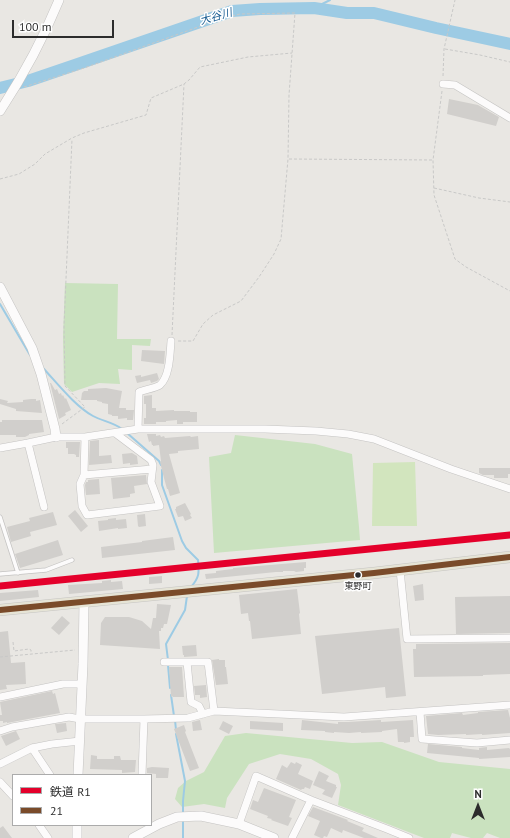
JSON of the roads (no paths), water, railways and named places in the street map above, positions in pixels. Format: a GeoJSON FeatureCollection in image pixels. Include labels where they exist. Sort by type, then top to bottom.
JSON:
{"type":"FeatureCollection","features":[{"type":"Feature","properties":{"kind":"main road"},"geometry":{"type":"LineString","coordinates":[[0,610],[400,570],[510,557]]}},
{"type":"Feature","properties":{"kind":"street"},"geometry":{"type":"LineString","coordinates":[[0,111],[14,90],[50,23],[59,0]]}},
{"type":"Feature","properties":{"kind":"street"},"geometry":{"type":"LineString","coordinates":[[443,84],[455,85],[510,118]]}},
{"type":"Feature","properties":{"kind":"street"},"geometry":{"type":"LineString","coordinates":[[0,287],[32,348],[41,374],[56,433]]}},
{"type":"Feature","properties":{"kind":"street"},"geometry":{"type":"LineString","coordinates":[[136,430],[139,392],[160,385],[165,379],[168,368],[171,341]]}},
{"type":"Feature","properties":{"kind":"street"},"geometry":{"type":"LineString","coordinates":[[0,448],[28,443],[56,433],[86,437],[136,430],[265,429],[316,431],[348,434],[374,439],[451,469],[510,489]]}},
{"type":"Feature","properties":{"kind":"street"},"geometry":{"type":"LineString","coordinates":[[86,437],[84,475],[80,484],[82,506],[87,515],[160,506],[151,482],[151,460],[118,432]]}},
{"type":"Feature","properties":{"kind":"street"},"geometry":{"type":"LineString","coordinates":[[28,443],[44,507]]}},
{"type":"Feature","properties":{"kind":"street"},"geometry":{"type":"LineString","coordinates":[[84,475],[152,469]]}},
{"type":"Feature","properties":{"kind":"street"},"geometry":{"type":"LineString","coordinates":[[400,570],[407,639],[510,638]]}},
{"type":"Feature","properties":{"kind":"street"},"geometry":{"type":"LineString","coordinates":[[78,774],[84,602]]}},
{"type":"Feature","properties":{"kind":"street"},"geometry":{"type":"LineString","coordinates":[[164,662],[208,662],[214,711]]}},
{"type":"Feature","properties":{"kind":"street"},"geometry":{"type":"LineString","coordinates":[[187,662],[191,702],[199,706],[203,714]]}},
{"type":"Feature","properties":{"kind":"street"},"geometry":{"type":"LineString","coordinates":[[0,697],[63,684],[82,684]]}},
{"type":"Feature","properties":{"kind":"street"},"geometry":{"type":"LineString","coordinates":[[0,731],[12,727],[69,717],[80,719],[188,718],[214,711],[344,718],[510,705]]}},
{"type":"Feature","properties":{"kind":"street"},"geometry":{"type":"LineString","coordinates":[[420,712],[422,739],[477,743],[510,740]]}},
{"type":"Feature","properties":{"kind":"street"},"geometry":{"type":"LineString","coordinates":[[142,774],[144,719]]}},
{"type":"Feature","properties":{"kind":"street"},"geometry":{"type":"LineString","coordinates":[[0,764],[32,748],[80,741]]}},
{"type":"Feature","properties":{"kind":"street"},"geometry":{"type":"LineString","coordinates":[[32,748],[49,774]]}},
{"type":"Feature","properties":{"kind":"street"},"geometry":{"type":"LineString","coordinates":[[239,824],[256,776],[311,800],[387,828],[409,838]]}},
{"type":"Feature","properties":{"kind":"street"},"geometry":{"type":"LineString","coordinates":[[0,782],[12,795]]}},
{"type":"Feature","properties":{"kind":"street"},"geometry":{"type":"LineString","coordinates":[[292,838],[311,800]]}},
{"type":"Feature","properties":{"kind":"street"},"geometry":{"type":"LineString","coordinates":[[132,838],[159,824],[177,817],[201,816],[239,824],[274,838]]}},
{"type":"Feature","properties":{"kind":"street"},"geometry":{"type":"LineString","coordinates":[[40,826],[48,838]]}},
{"type":"Feature","properties":{"kind":"street"},"geometry":{"type":"LineString","coordinates":[[77,826],[77,838]]}},
{"type":"Feature","properties":{"kind":"lane"},"geometry":{"type":"LineString","coordinates":[[0,517],[18,573]]}},
{"type":"Feature","properties":{"kind":"lane"},"geometry":{"type":"LineString","coordinates":[[0,574],[46,570],[72,560]]}},
{"type":"Feature","properties":{"kind":"waterway"},"geometry":{"type":"LineString","coordinates":[[314,8],[330,0]]}},
{"type":"Feature","properties":{"kind":"waterway","name":"大谷川"},"geometry":{"type":"LineString","coordinates":[[0,88],[28,81],[232,11],[314,8],[347,13],[374,13],[510,44]]}},
{"type":"Feature","properties":{"kind":"waterway"},"geometry":{"type":"LineString","coordinates":[[0,304],[30,355]]}},
{"type":"Feature","properties":{"kind":"waterway"},"geometry":{"type":"LineString","coordinates":[[43,368],[66,394],[86,412],[122,429]]}},
{"type":"Feature","properties":{"kind":"waterway"},"geometry":{"type":"LineString","coordinates":[[127,433],[159,461],[161,465]]}},
{"type":"Feature","properties":{"kind":"waterway"},"geometry":{"type":"LineString","coordinates":[[162,470],[162,485],[182,541],[186,548],[198,560],[198,574],[191,587]]}},
{"type":"Feature","properties":{"kind":"waterway"},"geometry":{"type":"LineString","coordinates":[[168,660],[166,644],[185,610],[187,596]]}},
{"type":"Feature","properties":{"kind":"waterway"},"geometry":{"type":"LineString","coordinates":[[168,665],[170,688]]}},
{"type":"Feature","properties":{"kind":"waterway"},"geometry":{"type":"LineString","coordinates":[[171,695],[174,716]]}},
{"type":"Feature","properties":{"kind":"waterway"},"geometry":{"type":"LineString","coordinates":[[175,720],[176,730]]}},
{"type":"Feature","properties":{"kind":"waterway"},"geometry":{"type":"LineString","coordinates":[[176,734],[185,781],[183,815]]}},
{"type":"Feature","properties":{"kind":"waterway"},"geometry":{"type":"LineString","coordinates":[[183,819],[183,838]]}},
{"type":"Feature","properties":{"kind":"rail line","name":"R1"},"geometry":{"type":"LineString","coordinates":[[0,586],[510,535]]}},
{"type":"Feature","properties":{"kind":"place","name":"東野町"},"geometry":{"type":"Point","coordinates":[358,575]}}]}
